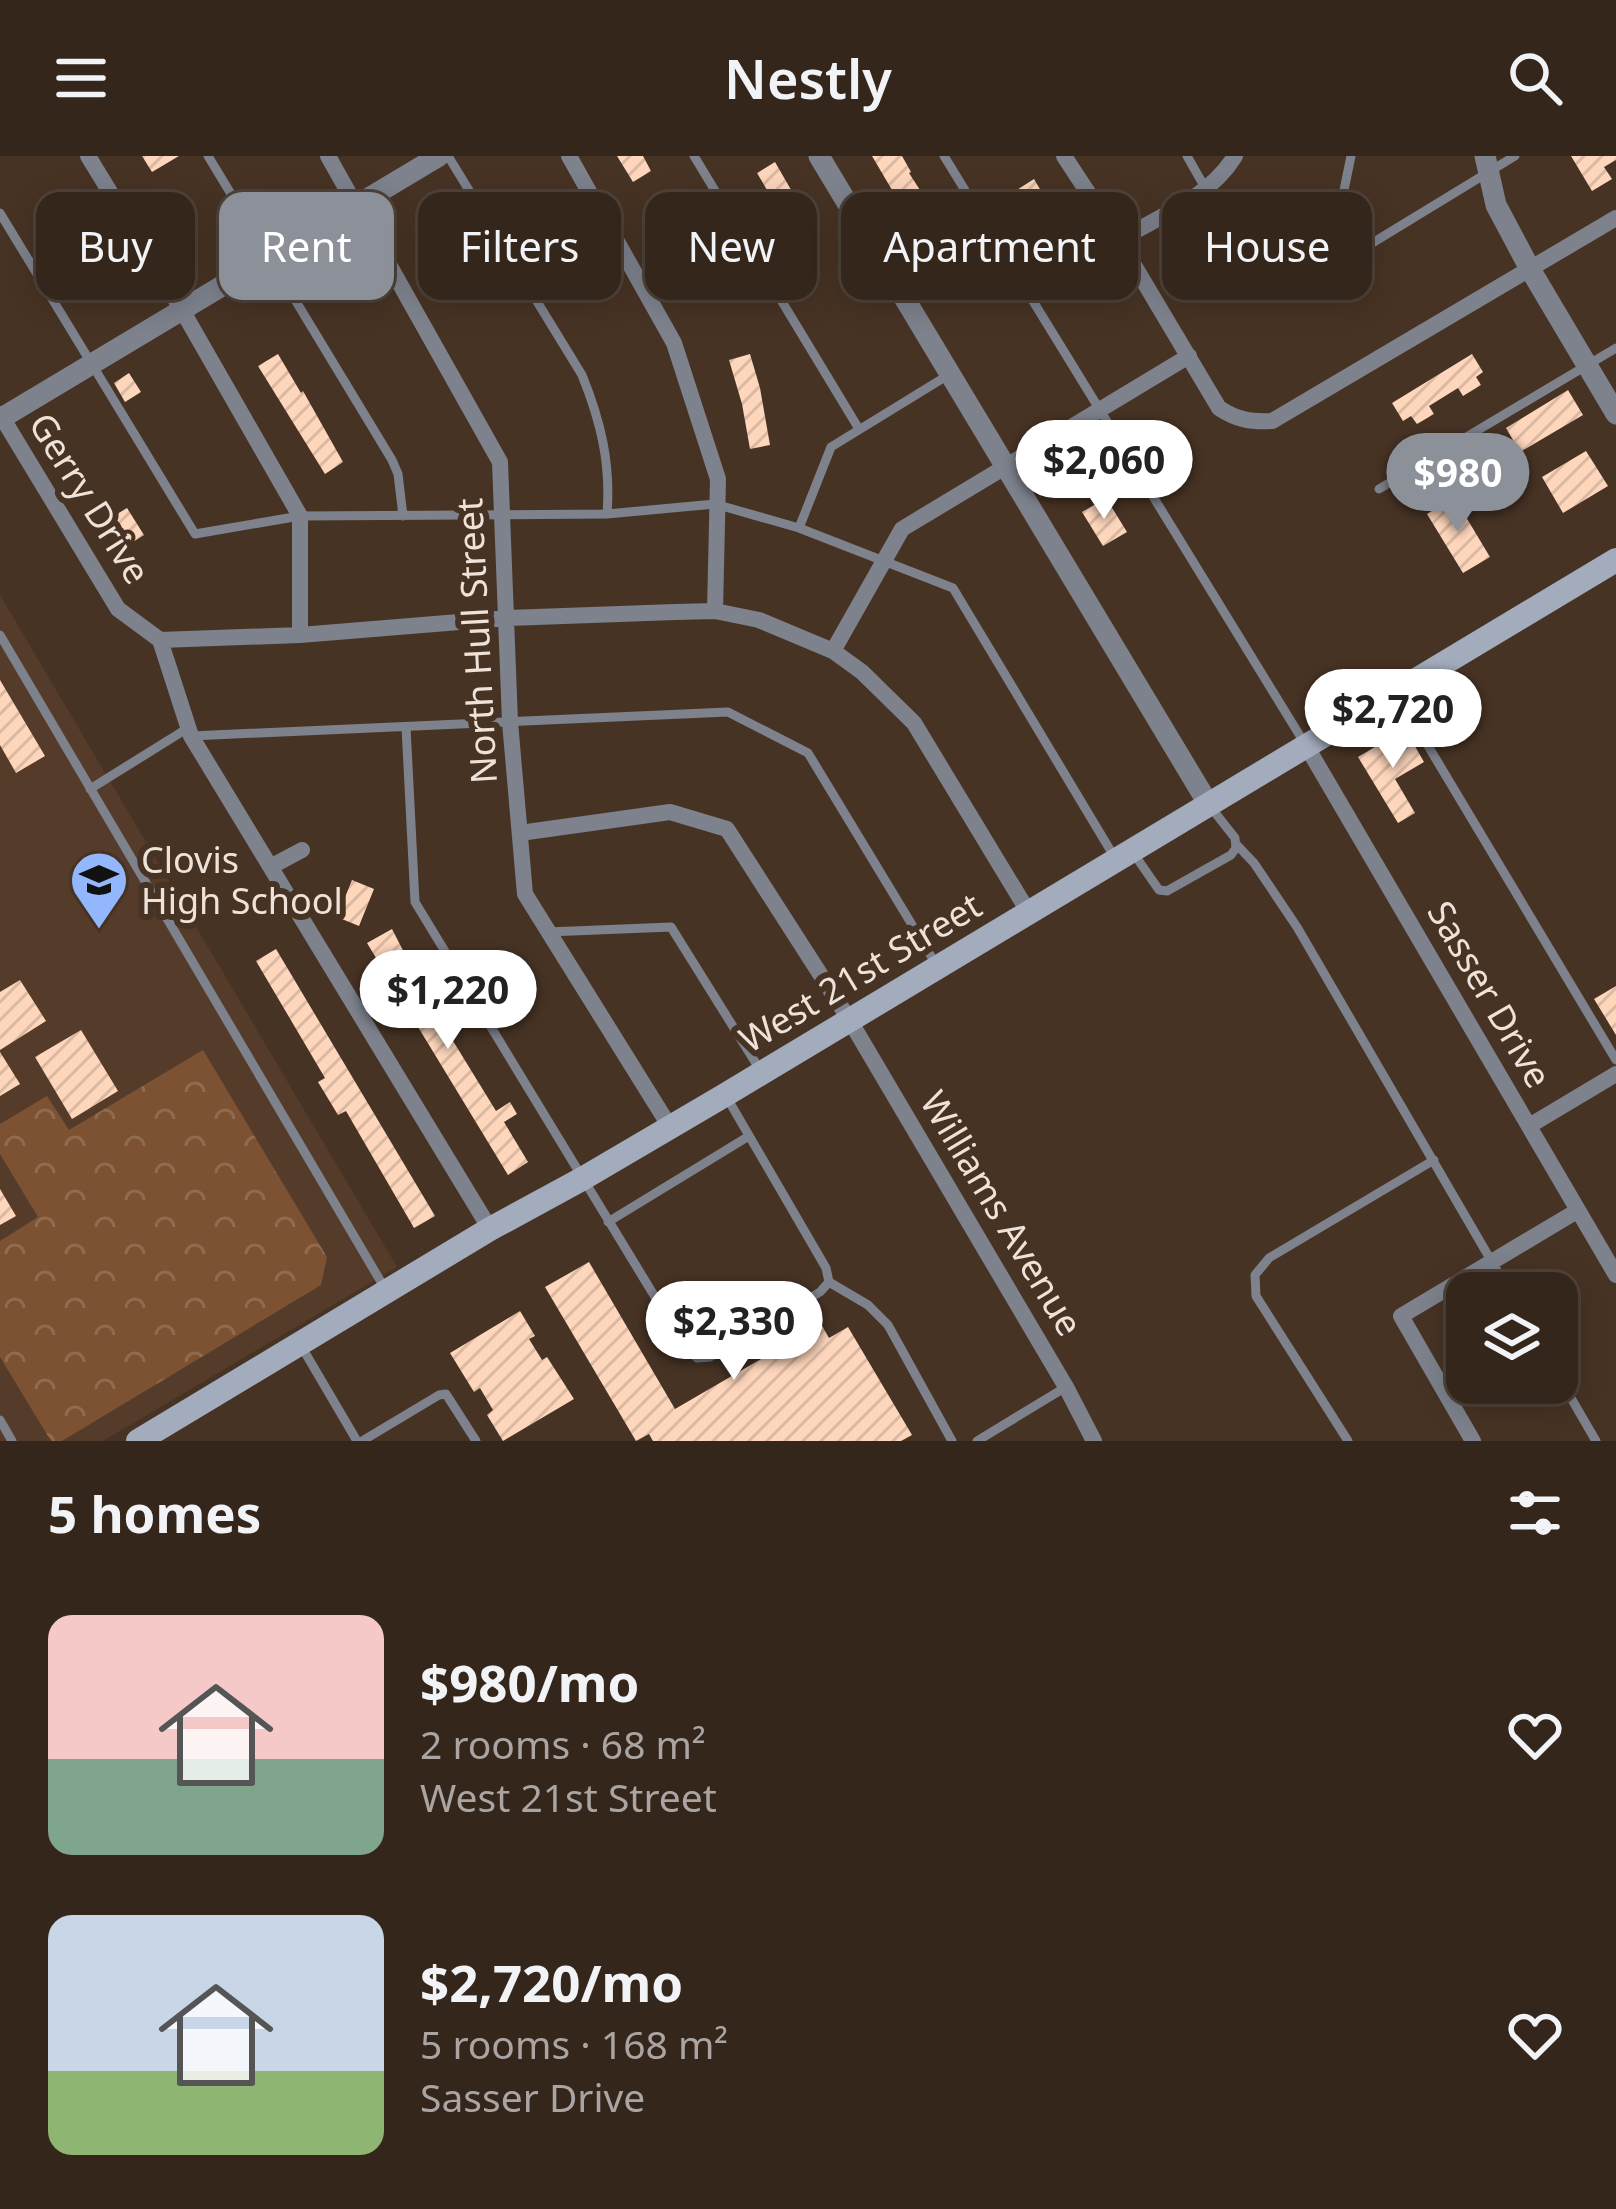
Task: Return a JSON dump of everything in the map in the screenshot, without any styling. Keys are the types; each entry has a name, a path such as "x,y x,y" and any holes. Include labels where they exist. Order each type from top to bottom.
{"main road":[{"name":"West 21st Street","path":"138,1441 1616,560"}],"street":[{"path":"88,156 300,516 300,634"},
{"name":"North Hull Street","path":"328,156 350,192"},
{"path":"379,192 444,156"},
{"path":"568,156 674,343 718,479 715,611"},
{"path":"819,156 1209,805"},
{"path":"1064,156 1088,192"},
{"path":"1138,229 1206,188 1235,156"},
{"path":"1486,164 1496,205 1616,414"},
{"path":"1138,271 1220,408 1249,422 1272,421 1616,218"},
{"name":"North Hull Street","path":"394,271 500,462 510,722 525,894 670,1127"},
{"path":"1,417 219,287"},
{"path":"833,650 902,529 1189,356"},
{"name":"Gerry Drive","path":"1,417 118,609 160,640"},
{"path":"490,1229 190,732 160,640 508,618 715,611 759,620 833,650 914,723 1029,913"},
{"name":"Sasser Drive","path":"1306,746 1616,1275"},
{"name":"Williams Avenue","path":"520,833 670,812 727,830 849,1019 1094,1441"},
{"path":"272,866 302,850"},
{"path":"1529,1126 1616,1074"},
{"path":"1474,1441 1401,1316 1577,1211"}],"lane":[{"path":"208,156 230,192"},
{"path":"444,156 582,375 598,414 605,451 607,514"},
{"path":"694,156 860,429"},
{"path":"944,156 1306,746"},
{"path":"1187,156 1208,192"},
{"path":"1344,192 1352,156"},
{"path":"1372,240 1486,164 1515,156"},
{"path":"0,214 195,534 300,516 607,514 715,504 799,528 953,588 1125,855 1159,890 1167,891 1236,848 1235,838 1209,805"},
{"path":"295,300 392,460 403,516"},
{"path":"1379,489 1616,348"},
{"path":"799,528 831,447 950,374"},
{"path":"0,635 387,1292"},
{"path":"1395,692 1616,1060"},
{"path":"90,789 190,732 728,712 808,753 937,966"},
{"path":"406,727 415,902 686,1348 697,1358 710,1357 820,1292 829,1282"},
{"path":"1236,844 1254,862 1297,927 1498,1272"},
{"path":"548,932 671,927 762,1073"},
{"path":"725,1095 826,1268 829,1282 868,1305 888,1325 952,1441"},
{"path":"608,1222 749,1136"},
{"path":"1348,1441 1256,1296 1255,1275 1269,1258 1434,1160"},
{"path":"300,1344 360,1441 446,1394 476,1441"},
{"path":"976,1441 1066,1387"},
{"path":"1574,1404 1596,1441"},
{"path":"0,1420 12,1441"}],"shaded area":[{"name":"Clovis High School","path":"0,595 397,1267 103,1441 0,1441"}],"green space":[{"path":"203,1050 327,1257 321,1285 62,1441 51,1441 0,1357 0,1241 38,1217 0,1154 0,1124 47,1096 69,1130"}],"building":[{"path":"142,156 179,156 152,172"},
{"path":"617,156 643,156 651,171 633,182"},
{"path":"872,156 902,156 921,192 893,192"},
{"path":"1571,156 1616,156 1604,167 1612,179 1592,191"},
{"path":"775,162 792,192 768,192 757,173"},
{"path":"1034,179 1042,192 1014,192"},
{"path":"278,354 343,462 325,474 258,366"},
{"path":"750,354 770,445 750,449 729,360"},
{"path":"1472,354 1483,372 1476,377 1481,385 1463,396 1458,388 1429,406 1434,414 1417,424 1411,416 1403,421 1392,403"},
{"path":"129,373 141,392 125,402 114,383"},
{"path":"1568,390 1583,415 1520,452 1506,428"},
{"path":"1586,451 1608,486 1563,513 1542,477"},
{"path":"1454,497 1490,557 1463,573 1427,514"},
{"path":"1106,498 1127,532 1103,546 1082,512"},
{"path":"127,508 144,535 125,547 109,519"},
{"path":"0,680 45,756 16,773 0,745"},
{"path":"1405,729 1424,762 1395,779 1415,813 1398,823 1358,757"},
{"path":"352,880 374,889 359,926 337,917"},
{"path":"392,929 431,1005 496,1111 510,1102 517,1114 504,1122 528,1162 508,1175 367,943"},
{"path":"276,949 435,1216 414,1228 346,1111 338,1115 318,1082 325,1078 256,961"},
{"path":"20,980 46,1021 0,1050 0,992"},
{"path":"1616,986 1616,1035 1594,999"},
{"path":"81,1030 118,1091 72,1119 35,1057"},
{"path":"0,1052 20,1084 0,1096"},
{"path":"0,1189 16,1216 0,1225"},
{"path":"589,1262 675,1409 821,1324 829,1338 848,1327 912,1435 901,1441 653,1441 649,1434 636,1441 545,1287"},
{"path":"520,1311 535,1336 529,1339 542,1360 547,1357 574,1399 503,1441 487,1415 493,1410 480,1388 474,1392 450,1353"}],"place":[{"name":"Clovis High School","path":"99,931"}]}
